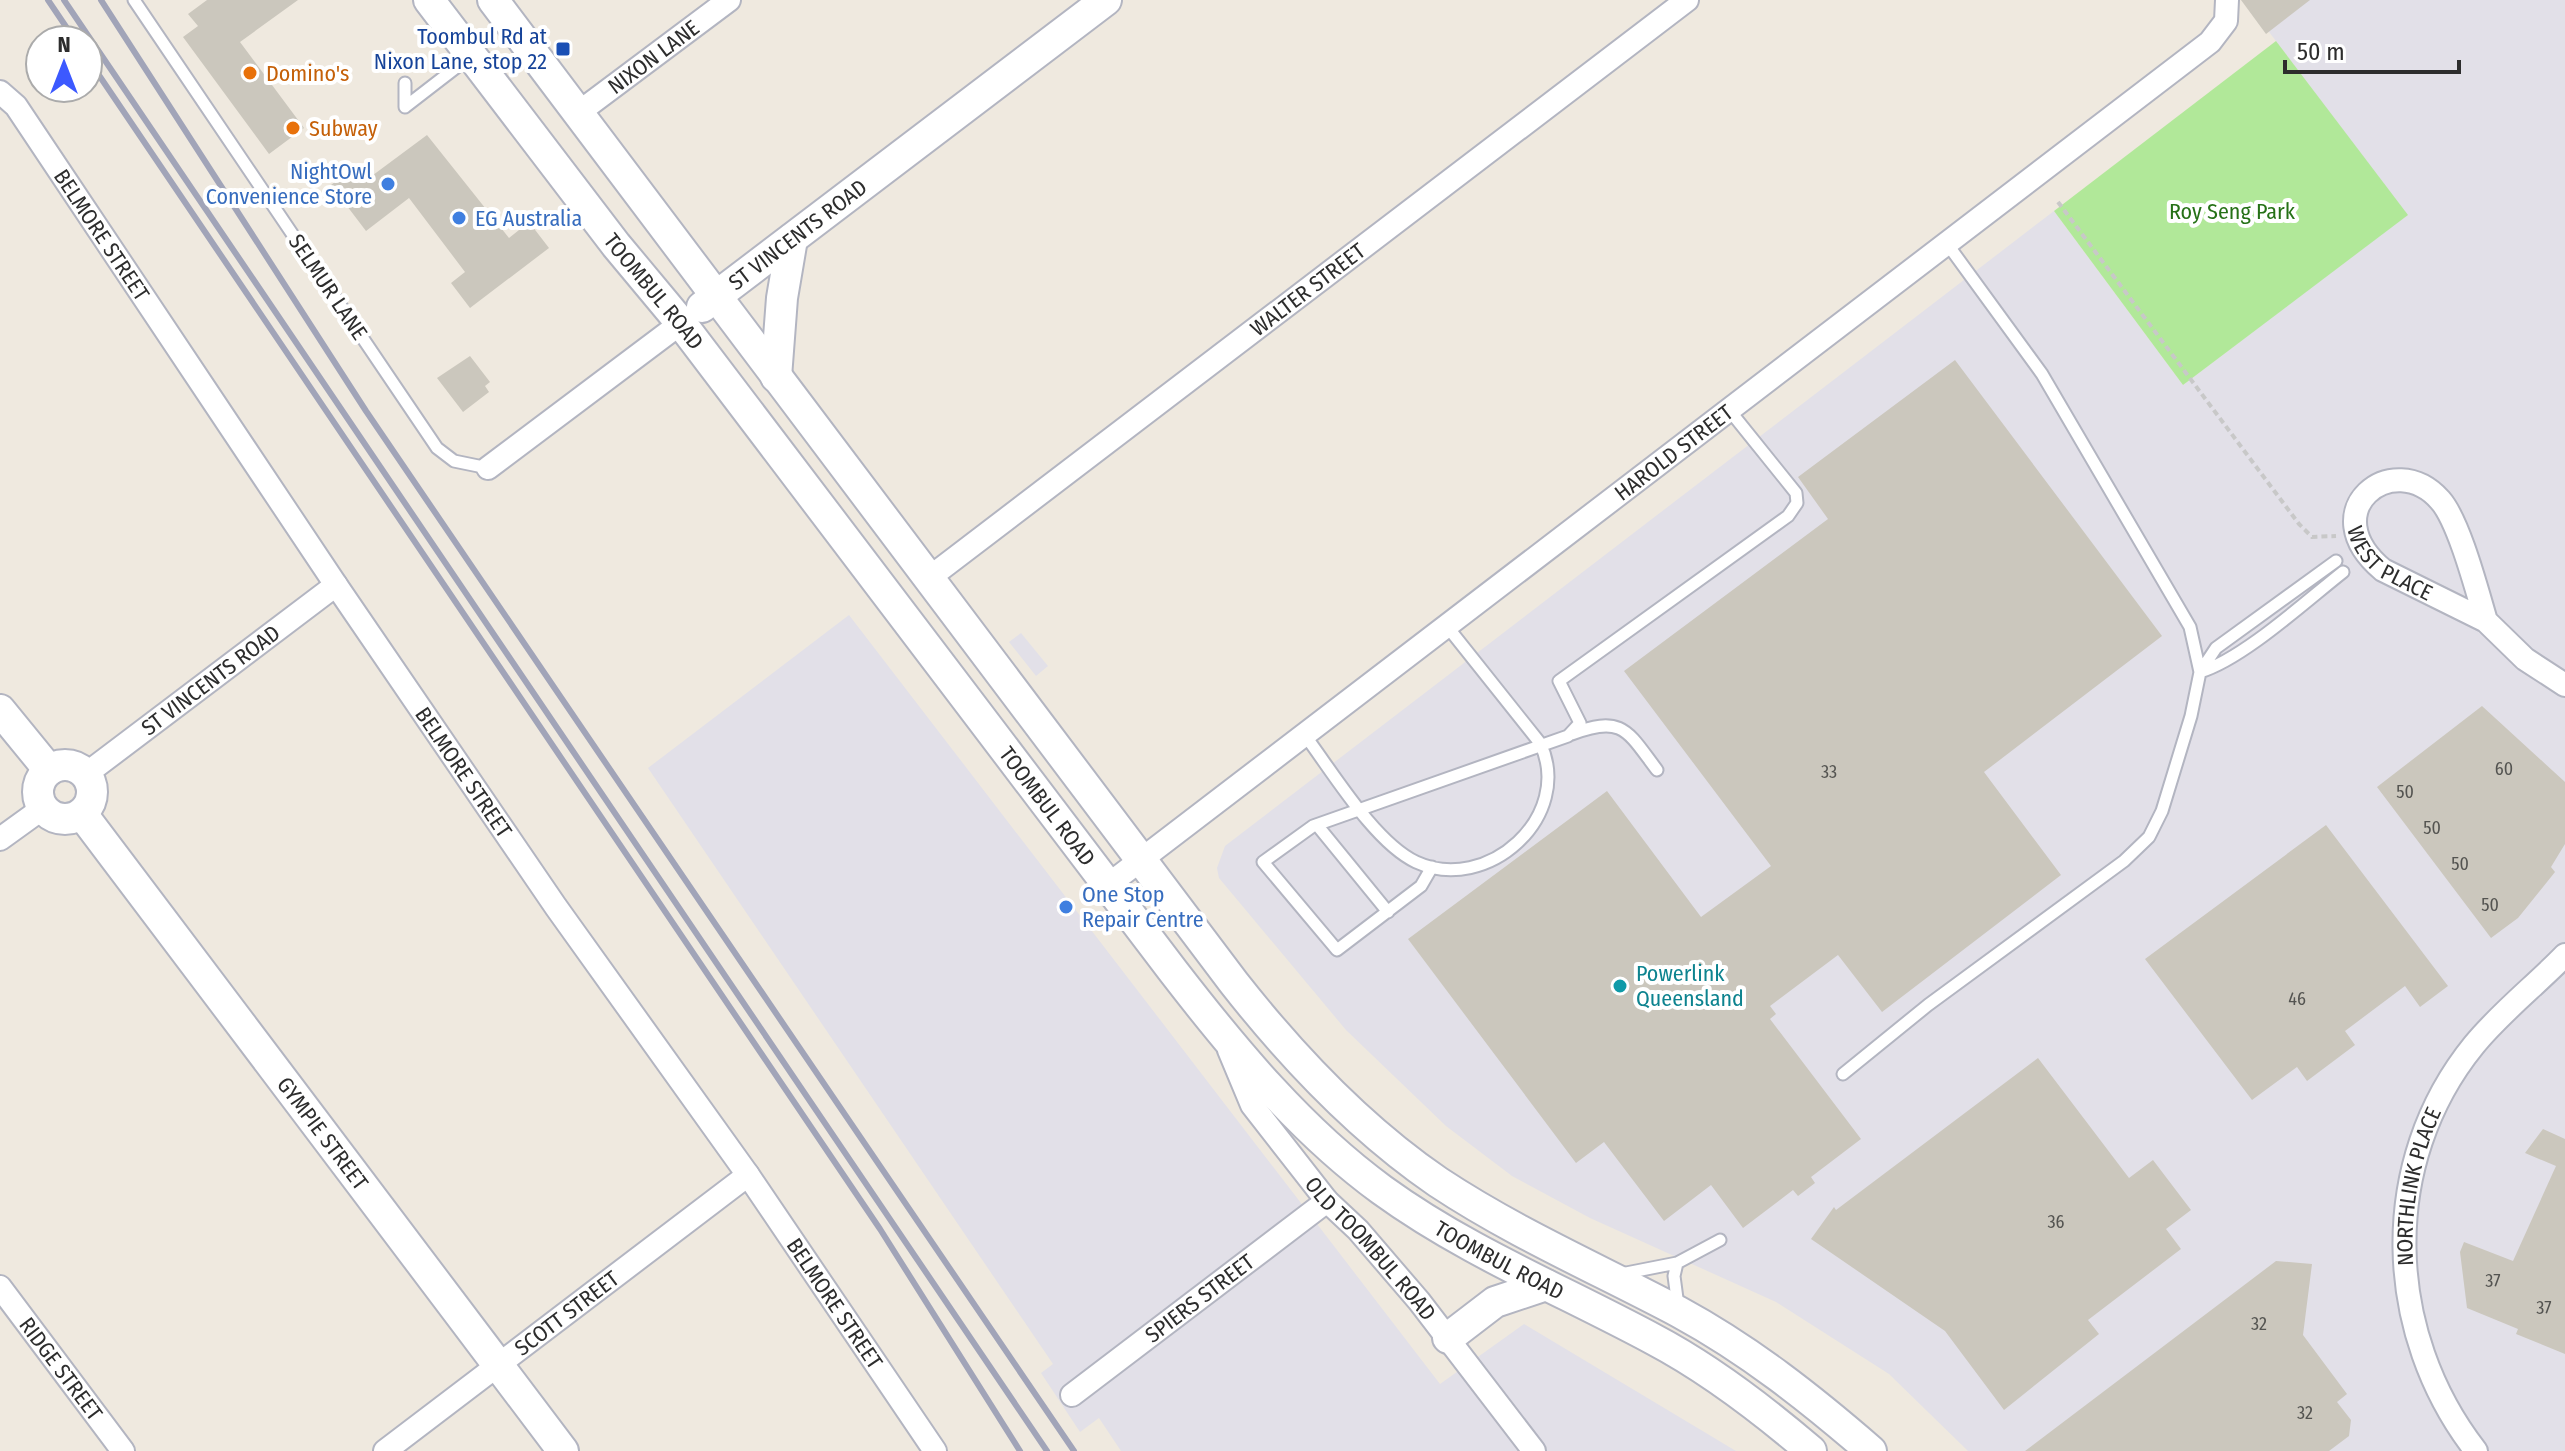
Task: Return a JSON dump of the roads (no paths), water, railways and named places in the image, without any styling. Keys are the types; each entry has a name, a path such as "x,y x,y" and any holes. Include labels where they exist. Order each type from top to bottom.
{"main road":[{"name":"TOOMBUL ROAD","path":"429,0 616,245 681,323 1223,1036 1344,1159 1381,1190 1465,1243 1696,1365 1811,1451"},
{"name":"TOOMBUL ROAD","path":"493,0 1262,1019 1359,1119 1472,1204 1679,1312 1757,1359 1871,1451"},
{"name":"ST VINCENTS ROAD","path":"681,323 1099,2"},
{"path":"776,377 782,298 792,239"},
{"path":"0,710 49,770"},
{"path":"72,766 86,774 93,790 92,799 82,814 66,820 43,808 38,792 43,776 49,770 72,766"},
{"name":"GYMPIE STREET","path":"82,814 563,1451"},
{"path":"1448,1338 1495,1302 1546,1285"}],"street":[{"name":"NIXON LANE","path":"578,113 729,0"},
{"name":"WALTER STREET","path":"929,578 1687,0"},
{"name":"HAROLD STREET","path":"1108,885 2210,42 2223,29 2228,7"},
{"name":"BELMORE STREET","path":"0,92 16,106 336,585 556,907 748,1175 935,1451"},
{"name":"ST VINCENTS ROAD","path":"488,468 681,323"},
{"name":"WEST PLACE","path":"2486,621 2448,511 2427,489 2397,480 2373,488 2362,497 2356,511 2354,533 2361,549 2383,570 2486,621 2525,659 2565,685"},
{"name":"ST VINCENTS ROAD","path":"86,774 336,585"},
{"path":"0,839 43,808"},
{"name":"NORTHLINK PLACE","path":"2476,1451 2443,1402 2416,1336 2403,1252 2410,1178 2425,1132 2453,1075 2475,1044 2565,955"},
{"name":"OLD TOOMBUL ROAD","path":"1223,1036 1252,1105 1327,1201 1358,1230 1448,1338 1534,1451"},
{"name":"SCOTT STREET","path":"385,1451 748,1175"},
{"name":"SPIERS STREET","path":"1072,1395 1327,1201"},
{"name":"RIDGE STREET","path":"0,1287 123,1451"}],"lane":[{"name":"SELMUR LANE","path":"134,0 437,448 454,461 488,468"},
{"path":"405,83 405,107 472,55"},
{"path":"1948,245 2042,374 2190,627 2200,672"},
{"path":"1568,736 1580,723 1559,681 1788,516 1797,503 1796,493 1730,411"},
{"path":"1843,1074 1928,1005 2124,861 2149,837 2162,811 2191,716 2200,672 2216,648 2336,561"},
{"path":"2200,672 2213,668 2262,634 2343,572"},
{"path":"1303,733 1396,849 1432,867 1451,870 1486,864 1527,833 1543,810 1548,792 1546,758 1540,743 1446,625"},
{"path":"1432,867 1421,886 1337,950 1263,862 1317,825 1590,727 1617,725 1627,731 1657,770"},
{"path":"1317,825 1388,912"},
{"path":"1609,1277 1635,1269 1677,1263 1720,1240"},
{"path":"1677,1263 1674,1276 1679,1312"}],"railway":[{"path":"48,0 64,24"},
{"path":"64,0 1047,1451"},
{"path":"101,0 366,411 1074,1451"},
{"path":"104,83 880,1229 1020,1451"}],"place":[{"name":"Toombul Rd at Nixon Lane, stop 22","path":"563,49"},
{"name":"Domino's","path":"250,73"},
{"name":"Subway","path":"293,128"},
{"name":"NightOwl Convenience Store","path":"388,184"},
{"name":"EG Australia","path":"459,218"},
{"name":"One Stop Repair Centre","path":"1066,907"},
{"name":"Powerlink Queensland","path":"1620,986"}],"park label":[{"name":"Roy Seng Park","path":"2232,211"}]}
